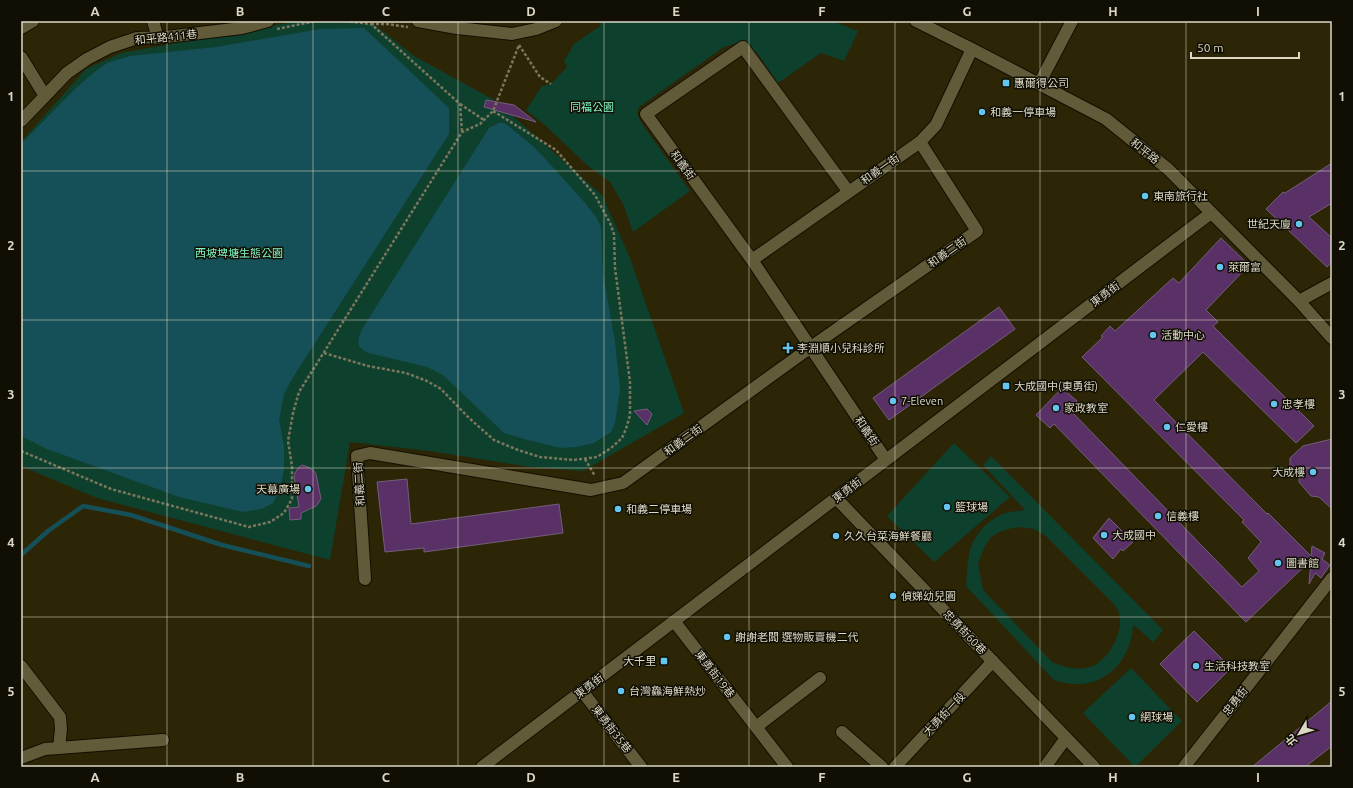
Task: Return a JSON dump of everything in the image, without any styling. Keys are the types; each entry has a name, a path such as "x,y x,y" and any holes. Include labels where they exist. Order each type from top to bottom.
{"street":[{"path":"21,28 33,21"},
{"path":"153,21 158,38"},
{"path":"418,21 457,28 512,34 536,29 556,21"},
{"name":"和平路","path":"916,21 972,48 1106,119 1168,169 1299,301 1332,338"},
{"path":"1039,84 1072,21"},
{"name":"和平路411巷","path":"21,121 68,73 87,59 110,47 137,38 158,38 271,25"},
{"name":"和義街","path":"848,191 743,47 646,114 752,260 886,460"},
{"name":"和義一街","path":"752,260 848,191 920,142 936,125 972,48"},
{"path":"21,57 45,96"},
{"name":"和義二街","path":"364,579 357,456 370,454 591,490 623,483 811,347 978,231 920,142"},
{"name":"東勇街","path":"482,767 1211,213"},
{"path":"1299,301 1332,283"},
{"name":"忠勇街60巷","path":"836,498 1094,767"},
{"name":"忠勇街","path":"1184,767 1332,578"},
{"name":"東勇街19巷","path":"674,621 787,767"},
{"name":"大勇街一段","path":"895,767 993,661"},
{"path":"21,666 60,717 61,729 59,748"},
{"path":"756,727 820,678"},
{"name":"東勇街35巷","path":"582,691 641,767"},
{"path":"842,732 882,767"},
{"path":"1045,767 1066,738"},
{"path":"21,758 45,749 163,740"}],"path":[{"path":"271,25 316,21"},
{"path":"345,21 371,24 460,104 484,120"},
{"path":"21,451 112,489 249,527 270,522 284,513 292,499 292,466 288,441 293,413 299,392 462,132 480,124 493,110 519,45 536,29"},
{"path":"519,45 540,77 551,84"},
{"path":"460,104 462,132"},
{"path":"324,353 368,366 406,373 427,381 441,389 469,418 494,440 540,457 574,460 597,457 622,438 630,415 630,382 615,268 614,234 610,223 595,195 556,150 493,110"},
{"path":"585,458 603,488"}],"green space":[{"name":"西坡埤塘生態公園","path":"299,21 337,21 375,25 414,56 496,101 602,195 630,258 684,413 583,471 531,467 429,451 350,442 330,560 97,498 21,466 21,142 86,69 121,53"},
{"name":"同福公園","path":"602,21 832,21 858,31 844,61 821,53 778,83 757,53 743,41 724,47 639,107 637,114 642,124 690,191 633,232 623,204 610,182 587,165 547,127 526,110 542,86 551,84 567,67 564,61 574,44 600,26"},
{"name":"籃球場","path":"954,443 1010,497 934,562 887,516"},
{"path":"991,456 1163,630 1153,642 1134,625 1131,641 1121,661 1101,679 1082,684 1072,684 1054,680 966,586 969,555 978,534 995,518 1002,514 1025,510 983,465","holes":["1019,527 1034,529 1046,536 1113,603 1118,610 1120,618 1118,635 1114,644 1104,658 1097,664 1080,669 1071,668 1052,662 983,590 978,564 983,550 990,538 997,533 1008,529"]},
{"name":"網球場","path":"1131,668 1182,721 1135,767 1083,713"}],"water":[{"path":"364,28 449,108 449,134 292,379 284,394 279,420 284,446 284,469 280,489 273,503 261,509 243,512 179,497 47,449 21,436 21,144 75,89 107,63 130,56 216,47 320,29"},
{"path":"499,123 504,123 510,127 534,147 586,204 596,217 601,227 603,274 615,342 620,389 615,423 611,432 594,443 577,447 561,448 504,433 443,375 427,367 369,353 364,351 358,343 362,329 489,128"}],"building":[{"path":"486,100 514,105 536,122 484,107"},
{"path":"1332,163 1332,203 1309,217 1332,238 1332,262 1327,267 1266,209 1283,192 1285,193"},
{"path":"1221,238 1249,265 1206,310 1218,322 1213,326 1314,426 1296,443 1203,352 1154,400 1267,514 1268,513 1311,556 1312,546 1325,553 1322,559 1330,565 1321,578 1315,573 1309,584 1311,560 1246,622 1054,424 1050,428 1036,415 1062,388 1077,401 1069,409 1242,587 1259,571 1248,558 1261,542 1242,522 1244,520 1082,357 1103,337 1101,336 1110,326 1115,331 1173,278 1179,283"},
{"path":"999,307 1015,329 889,420 873,398"},
{"path":"647,409 652,414 647,425 634,411"},
{"name":"大成樓","path":"1332,439 1332,509 1319,497 1311,496 1299,482 1299,477 1290,467 1290,458 1303,446"},
{"name":"天幕廣場","path":"302,465 308,467 316,474 321,499 316,506 301,513 301,519 290,520 289,508 299,507 294,475 298,468"},
{"path":"407,479 411,524 559,504 563,533 424,552 424,548 385,552 377,482"},
{"path":"1109,518 1133,542 1123,551 1121,549 1113,559 1093,538"},
{"name":"生活科技教室","path":"1194,631 1231,668 1197,702 1160,664"},
{"path":"1332,701 1332,746 1305,767 1252,767"}],"waterway":[{"path":"21,555 48,531 83,506 131,515 222,545 309,566"}],"place":[{"name":"惠爾得公司","path":"1006,83"},
{"name":"和義一停車場","path":"982,112"},
{"name":"東南旅行社","path":"1145,196"},
{"name":"世紀天廈","path":"1299,224"},
{"name":"萊爾富","path":"1220,267"},
{"name":"活動中心","path":"1153,335"},
{"name":"李淵順小兒科診所","path":"788,348"},
{"name":"大成國中(東勇街)","path":"1006,386"},
{"name":"7-Eleven","path":"893,401"},
{"name":"忠孝樓","path":"1274,404"},
{"name":"家政教室","path":"1056,408"},
{"name":"仁愛樓","path":"1167,427"},
{"name":"大成樓","path":"1313,472"},
{"name":"天幕廣場","path":"308,489"},
{"name":"籃球場","path":"947,507"},
{"name":"和義二停車場","path":"618,509"},
{"name":"信義樓","path":"1158,516"},
{"name":"大成國中","path":"1104,535"},
{"name":"久久台菜海鮮餐廳","path":"836,536"},
{"name":"圖書館","path":"1278,563"},
{"name":"偵娣幼兒園","path":"893,596"},
{"name":"謝謝老闆 選物販賣機二代","path":"727,637"},
{"name":"大千里","path":"664,661"},
{"name":"生活科技教室","path":"1196,666"},
{"name":"台灣鱻海鮮熱炒","path":"621,691"},
{"name":"網球場","path":"1132,717"}]}
